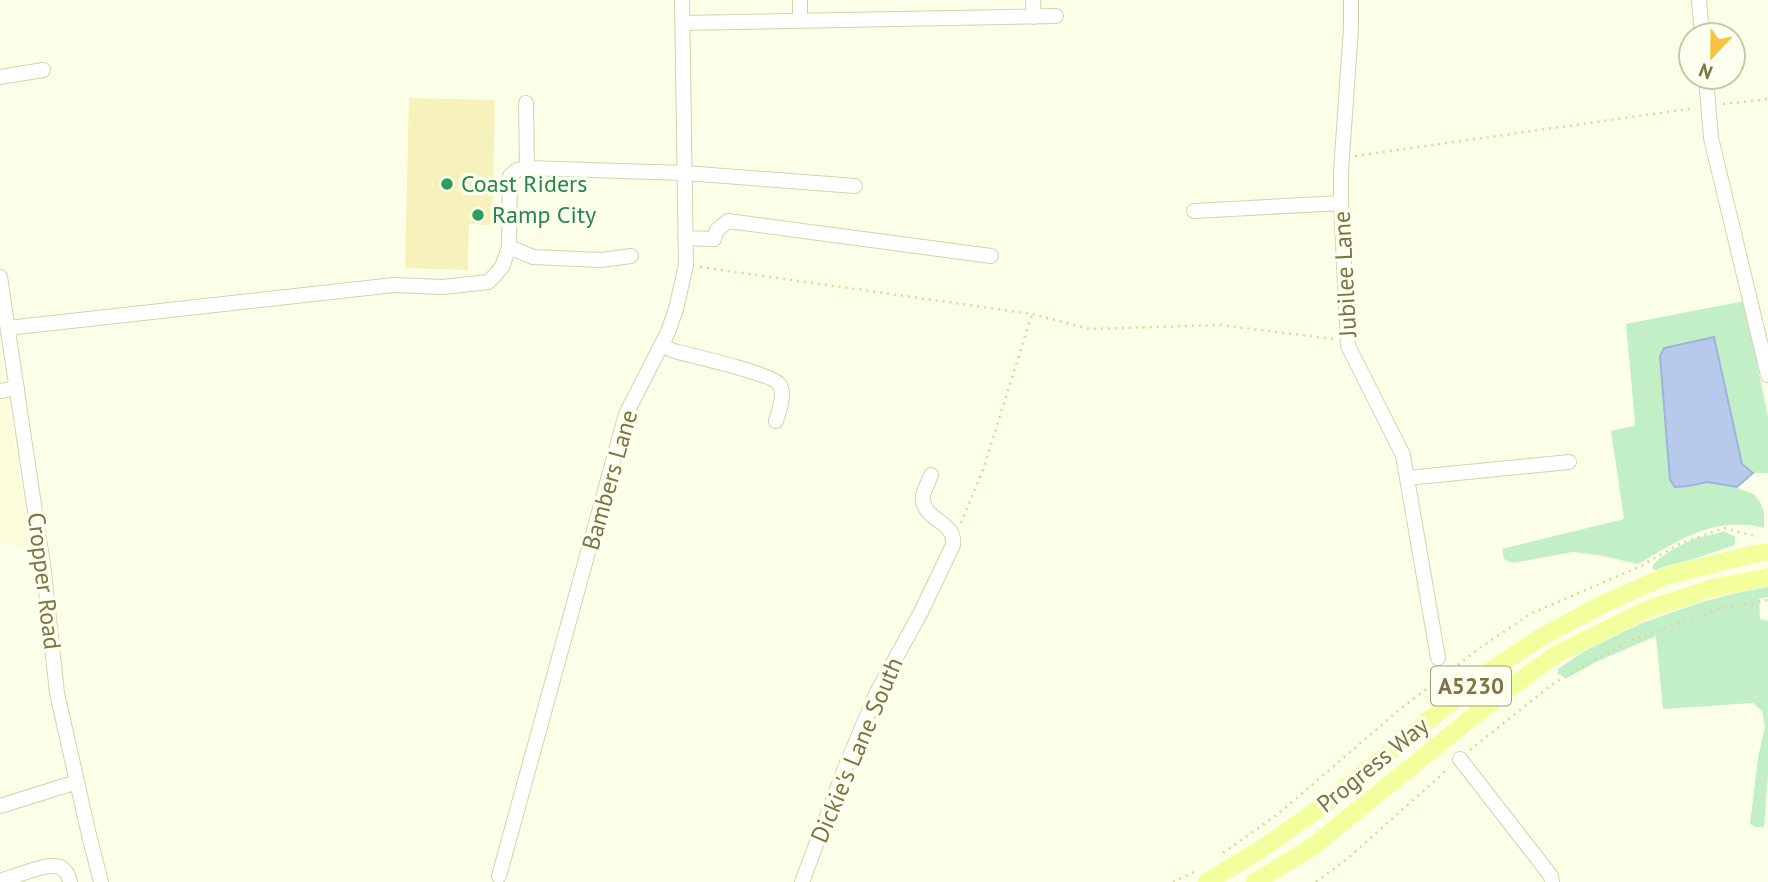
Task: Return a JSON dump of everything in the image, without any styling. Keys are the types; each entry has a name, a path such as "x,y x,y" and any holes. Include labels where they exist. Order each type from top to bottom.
{"main road":[{"name":"Progress Way","path":"1208,882 1263,848 1328,802 1484,675 1538,639 1601,605 1666,576 1768,552"},
{"name":"Progress Way","path":"1255,882 1312,847 1501,694 1557,654 1646,610 1712,588 1768,577"}],"street":[{"name":"Bambers Lane","path":"499,876 626,414 677,309 686,265 682,0"},
{"path":"800,0 800,21"},
{"path":"1034,0 1034,17"},
{"name":"Jubilee Lane","path":"1351,0 1341,203 1348,346 1403,455 1438,658"},
{"path":"1699,0 1701,21"},
{"path":"682,23 1056,16"},
{"path":"0,77 43,70"},
{"path":"1707,91 1711,138 1768,375"},
{"path":"526,103 527,168"},
{"path":"8,328 394,285 443,287 488,282 502,267 509,247 510,176 517,170 527,168 685,173 855,186"},
{"path":"1194,211 1341,203"},
{"path":"685,238 714,239 717,230 728,221 991,256"},
{"path":"509,247 533,257 601,260 631,256"},
{"name":"Cropper Road","path":"0,277 44,572 58,693 101,882"},
{"path":"661,345 777,381 782,396 776,421"},
{"path":"0,391 17,388"},
{"path":"1407,478 1569,462"},
{"path":"931,475 923,503 933,517 952,532 953,545"},
{"name":"Dickie's Lane South","path":"802,882 877,692 921,612 953,545"},
{"path":"1460,759 1551,876 1552,882"},
{"path":"0,806 77,782"},
{"path":"0,881 56,866 64,869 70,882"}],"path":[{"path":"1342,158 1768,99"},
{"path":"686,265 1032,314 1090,329 1220,325 1348,341"},
{"path":"953,545 983,470 1032,314"},
{"path":"1316,882 1347,859 1460,759 1554,682 1631,640 1722,608 1768,600"}],"shaded area":[{"path":"1744,301 1768,416 1768,473 1753,473 1742,464 1714,338 1666,422 1670,480 1688,486 1707,482 1724,483 1753,494 1764,512 1764,528 1746,525 1713,527 1683,539 1638,564 1573,552 1513,563 1504,559 1502,549 1624,519 1611,431 1634,426 1635,422 1626,324"},
{"path":"0,356 31,548 0,543"},
{"path":"1724,531 1735,537 1735,545 1657,571 1652,568 1659,559 1679,547 1697,538"},
{"path":"1768,586 1768,597 1759,599 1760,619 1768,621 1768,775 1764,827 1755,827 1750,824 1765,726 1762,711 1753,703 1663,709 1656,636 1567,678 1558,674 1558,669 1586,650 1642,623 1702,602"}],"water":[{"path":"1714,337 1742,464 1753,473 1737,487 1707,482 1675,487 1670,480 1660,356 1664,348"}],"building":[{"path":"409,98 495,100 492,225 469,224 468,270 405,268"}],"place":[{"name":"Coast Riders","path":"447,184"},
{"name":"Ramp City","path":"478,215"}]}
